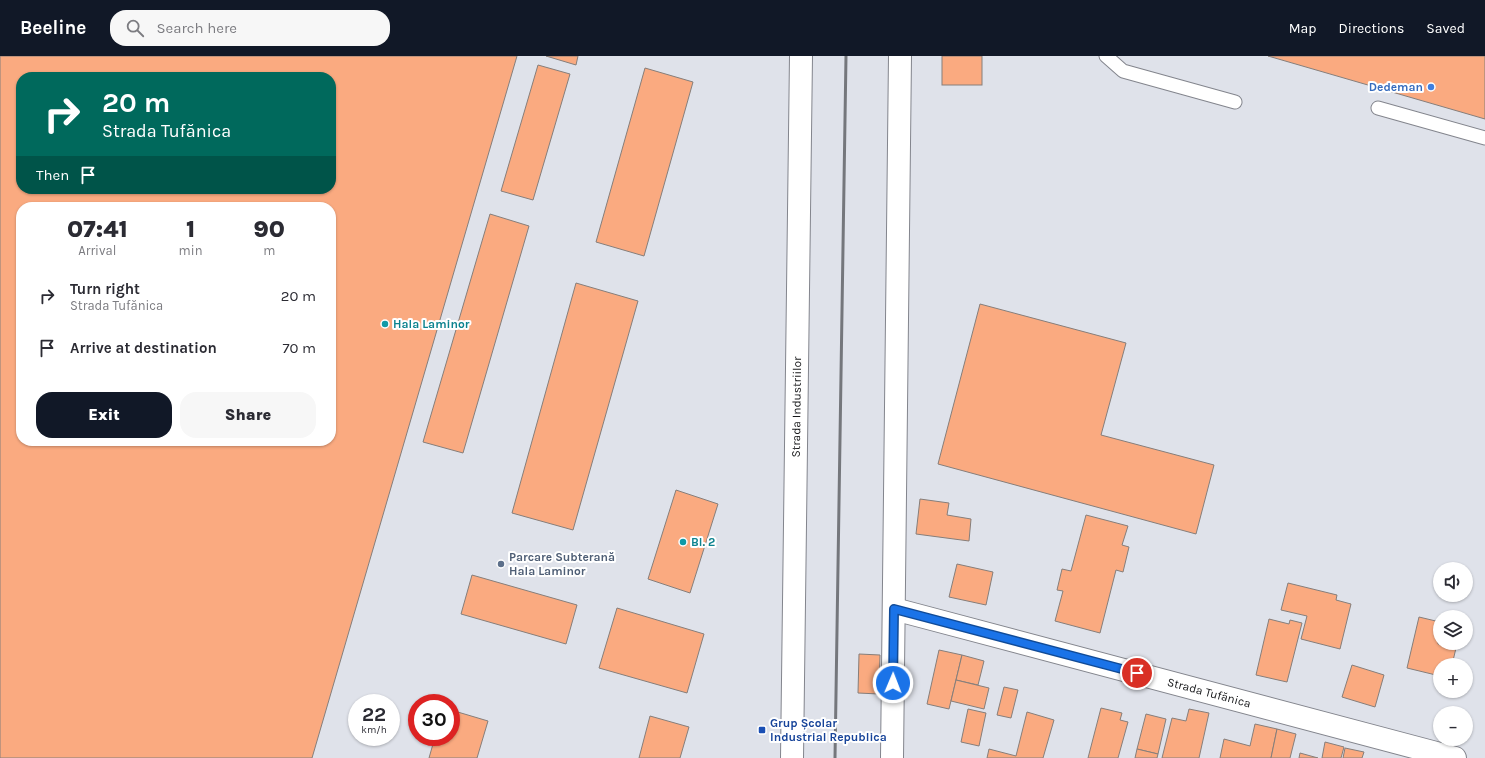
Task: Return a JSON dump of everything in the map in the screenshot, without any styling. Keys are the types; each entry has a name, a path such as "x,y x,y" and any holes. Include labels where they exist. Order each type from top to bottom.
{"street":[{"name":"Strada Industriilor","path":"792,758 801,56"},
{"path":"892,758 900,56"},
{"name":"Strada Tufănica","path":"894,609 1455,758"}],"lane":[{"path":"1106,56 1123,71 1235,102"},
{"path":"1378,108 1485,138"}],"building":[{"name":"Hala Laminor","path":"0,56 517,56 312,758 0,758"},
{"path":"546,56 578,56 576,65"},
{"path":"942,56 982,56 982,85 942,85"},
{"name":"Dedeman","path":"1268,56 1485,56 1485,119"},
{"path":"538,65 570,74 533,200 501,191"},
{"path":"645,68 693,82 644,256 596,242"},
{"path":"490,214 529,226 463,453 423,442"},
{"path":"576,283 638,301 573,530 512,513"},
{"path":"980,304 1126,343 1101,435 1214,465 1196,534 938,464"},
{"name":"Bl. 2","path":"676,490 718,504 690,593 648,579"},
{"path":"920,499 949,503 947,515 971,519 969,541 916,534"},
{"path":"1086,515 1128,526 1122,545 1129,547 1123,572 1116,570 1100,633 1055,621 1063,591 1057,590 1062,569 1071,571"},
{"path":"957,564 993,572 986,605 949,597"},
{"path":"472,575 577,605 566,644 461,614"},
{"path":"1288,583 1337,595 1336,600 1351,604 1340,649 1301,639 1307,616 1281,610"},
{"path":"617,608 704,634 687,693 599,668"},
{"path":"1419,617 1433,620 1433,650 1456,650 1454,658 1433,658 1433,674 1407,668"},
{"path":"1269,619 1289,624 1290,620 1302,623 1287,682 1256,675"},
{"path":"939,650 962,655 949,709 927,704"},
{"path":"859,654 880,655 879,694 858,693"},
{"path":"962,655 984,661 978,685 956,680"},
{"path":"1352,665 1384,675 1375,707 1342,697"},
{"path":"956,680 989,688 984,709 951,701"},
{"path":"1004,687 1018,690 1011,718 997,715"},
{"path":"1101,708 1122,713 1120,720 1128,722 1118,758 1088,758"},
{"path":"968,709 986,713 979,746 961,742"},
{"path":"1189,709 1209,713 1199,758 1162,758 1172,718 1186,721"},
{"path":"1027,712 1054,720 1043,758 987,758 989,749 1016,756"},
{"path":"460,713 488,721 477,758 429,758 432,746 460,746"},
{"path":"1146,714 1166,719 1158,754 1137,749"},
{"path":"650,716 689,727 680,758 639,758"},
{"path":"1255,724 1277,729 1271,758 1220,758 1224,739 1250,746"},
{"path":"1277,729 1296,734 1290,758 1271,758"},
{"path":"1325,742 1344,747 1341,758 1322,758"},
{"path":"1345,748 1364,752 1362,758 1343,758"},
{"path":"1137,749 1158,754 1157,758 1135,758"},
{"path":"1300,753 1318,758 1299,758"}],"railway":[{"path":"835,758 846,56"}],"place":[{"name":"Dedeman","path":"1431,87"},
{"name":"Hala Laminor","path":"385,324"},
{"name":"Bl. 2","path":"683,542"},
{"name":"Parcare Subterană Hala Laminor","path":"501,564"},
{"name":"Grup Școlar Industrial Republica","path":"762,730"}],"route":[{"path":"893,683 894,609 1137,673"}]}
